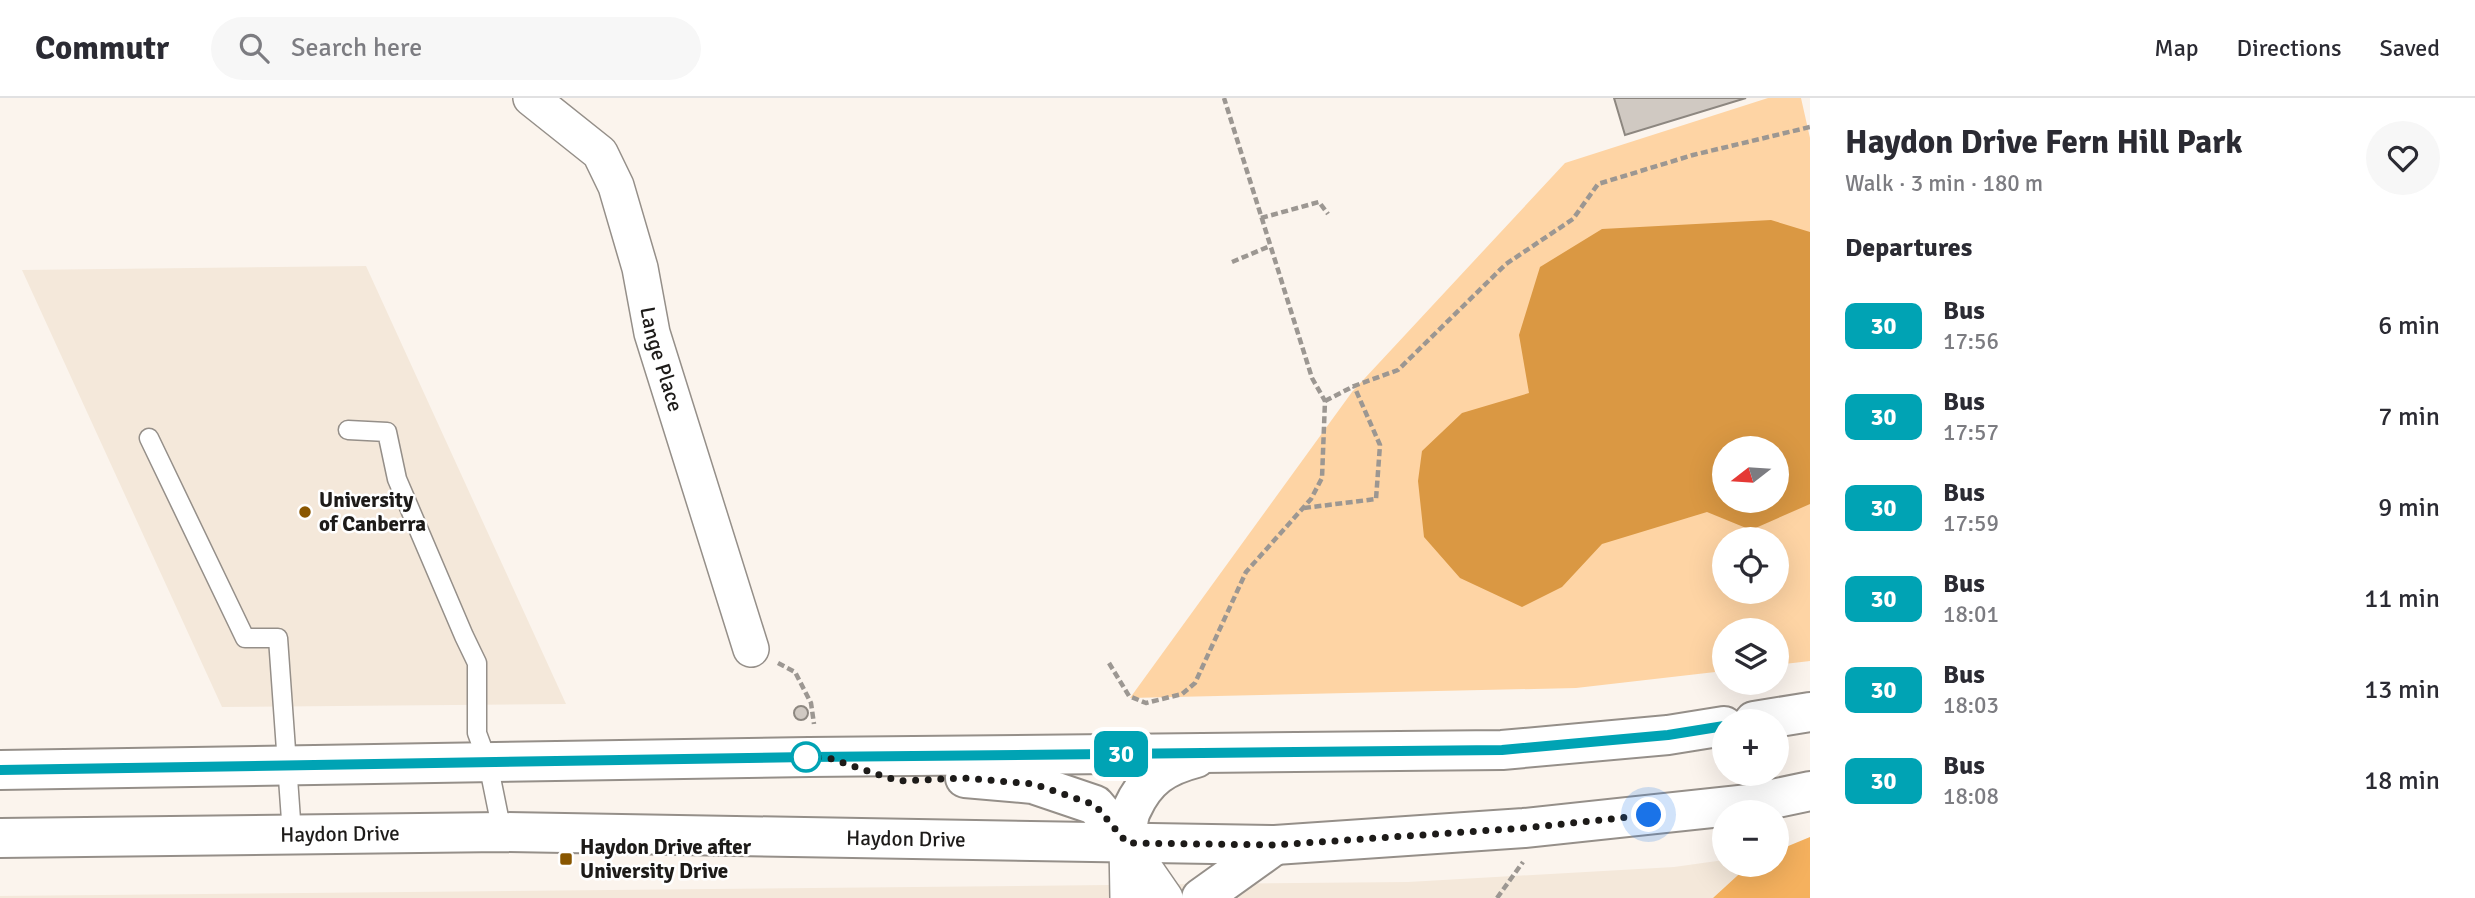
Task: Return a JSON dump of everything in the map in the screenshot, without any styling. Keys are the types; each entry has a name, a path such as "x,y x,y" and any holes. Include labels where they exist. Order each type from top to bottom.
{"main road":[{"path":"1789,715 1810,712"},
{"path":"0,770 488,762 822,745 1216,753 1502,750 1668,735 1712,728"},
{"path":"822,745 898,781 964,778 1034,784 1095,805 1127,843"},
{"path":"1127,843 1131,810 1155,775 1176,763 1216,753"},
{"name":"Haydon Drive","path":"0,838 502,832 1275,845 1524,828 1749,804 1810,791"},
{"path":"1201,898 1275,845"}],"street":[{"name":"Lange Place","path":"531,98 600,153 616,186 640,268 652,332 751,649"},
{"path":"1127,843 1128,898"},
{"path":"1127,843 1165,898"}],"lane":[{"path":"348,430 387,432 397,479 477,663 477,733 488,762 502,832"},
{"path":"149,438 245,638 278,638 292,834"}],"path":[{"path":"1109,663 1129,696 1146,703 1182,694 1195,683 1246,572 1311,499 1322,478 1325,401 1312,378 1224,98"},
{"path":"1325,401 1354,386 1398,370 1506,264 1573,219 1598,184 1693,155 1810,127"},
{"path":"1261,218 1320,202 1328,214"},
{"path":"1232,262 1270,246"},
{"path":"1303,508 1376,499 1380,445 1354,386"},
{"path":"751,649 795,672 811,703 822,745"}],"shaded area":[{"path":"1768,98 1801,98 1810,138 1810,661 1789,663 1789,618 1712,618 1712,672 1576,688 1130,698 1352,392 1565,163"},
{"path":"1771,220 1810,232 1810,504 1758,527 1744,527 1707,512 1602,544 1562,587 1522,607 1460,578 1424,537 1418,481 1422,451 1462,413 1529,393 1519,335 1540,267 1602,229"},
{"name":"University of Canberra","path":"366,266 566,704 222,707 22,270"},
{"path":"1810,837 1810,898 1713,898 1736,877 1789,877 1789,846"},
{"path":"1810,848 1810,898 0,898 1408,882 1674,867 1712,862 1712,877 1789,877 1789,858"}],"building":[{"path":"1614,98 1746,98 1625,135"},
{"path":"801,706 806,708 806,718 801,720 796,718 794,713 796,708"}],"bus line":[{"name":"30","path":"0,770 809,757 1502,750 1668,735 1712,728"}],"place":[{"name":"University of Canberra","path":"305,512"},
{"name":"Haydon Drive after University Drive","path":"566,859"}],"route":[{"path":"806,757 829,758 898,781 964,778 1034,784 1095,805 1127,843 1275,845 1524,828 1649,815"}]}
